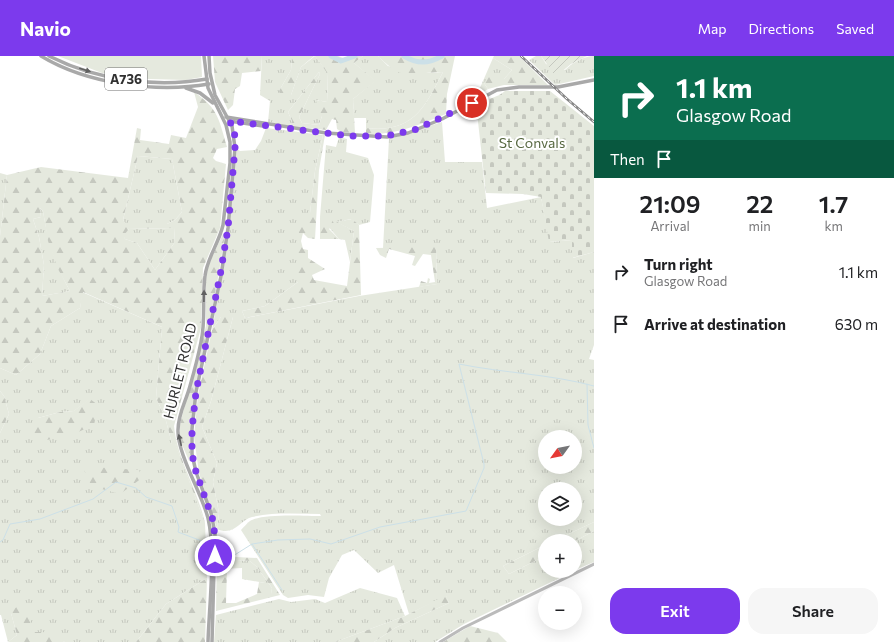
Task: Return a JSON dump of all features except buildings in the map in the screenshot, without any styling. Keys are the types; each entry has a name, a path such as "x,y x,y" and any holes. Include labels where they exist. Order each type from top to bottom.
{"main road":[{"name":"A736","path":"41,56 78,73 94,78 186,85 207,82"},
{"name":"A736","path":"49,56 80,69 102,75 126,80 181,87 200,93 215,105"},
{"name":"HURLET ROAD","path":"204,56 207,82 215,105 223,120 229,137 231,150 223,225 207,265 205,278 204,324 190,387 180,416 178,430 180,443 204,506 210,530 211,548 208,642"},
{"name":"HURLET ROAD","path":"208,56 211,81 220,106 228,119 235,136 228,228 217,298 196,392 192,429 192,454 196,472 211,513 215,533 212,642"},
{"path":"223,120 228,119 350,136 396,136 442,119 497,90 519,87 558,87 594,80"},
{"path":"207,82 211,81"},
{"name":"A736","path":"181,87 186,85"},
{"path":"440,642 463,628 594,564"}],"green space":[{"path":"58,56 201,56 202,77 186,80 149,79 102,73"},
{"path":"213,56 262,56 261,71 242,73 240,86 235,89 233,105 228,110 215,82"},
{"path":"262,56 292,56 291,70 279,91 291,95 301,67 315,56 328,73 327,102 317,100 322,116 319,125 302,123 299,117 320,74 319,72 288,112 292,121 290,126 268,122 270,101 260,95"},
{"path":"292,56 314,56 301,67 291,95 282,97 279,91 291,70"},
{"path":"315,56 338,56 346,59 352,56 363,56 354,63 376,81 353,99 355,133 342,132 337,129 336,120 332,119 326,130 290,126 292,121 288,112 319,72 320,74 299,117 302,123 319,125 322,116 319,115 316,100 327,102 328,74"},
{"path":"363,56 378,56 388,66 427,73 443,72 430,97 415,116 395,127 382,129 366,128 366,118 354,118 353,99 375,81 354,63"},
{"path":"378,56 455,56 447,94 446,114 398,131 366,134 366,128 382,129 395,127 415,116 430,97 443,72 415,74 402,73 387,65"},
{"path":"494,56 519,56 548,85 504,85 488,89 484,83 490,75 504,79 512,70 493,58"},
{"path":"536,56 541,56 546,64 565,70 578,60 594,56 594,76 555,85 529,60"},
{"path":"541,56 587,56 571,64 560,73 554,74"},
{"path":"493,58 512,70 504,79 484,83 488,89 476,97"},
{"name":"St Convals","path":"505,91 550,91 594,126 594,252 572,258 572,240 549,242 541,197 523,194 486,193 476,104"},
{"path":"194,92 209,104 220,122 227,147 217,149 213,158 216,161 226,164 220,228 203,268 201,328 174,426 179,450 198,499 205,523 175,444 172,444 165,417 156,398 162,327 83,292 80,308 51,326 40,354 16,375 0,368 0,236 7,175 41,167 128,178 137,128 141,129 140,140 169,144 171,135 186,138 198,107","holes":["138,156 172,159 182,212 175,220 167,224 126,224 123,220","40,208 43,211 48,241 58,269 70,291 42,296 44,265 39,237 33,219 41,217","174,228 175,242 155,270 137,243 125,239 124,235 129,229"]},
{"path":"442,122 445,162 482,162 487,208 541,197 550,242 572,240 573,258 594,252 594,345 589,359 594,360 594,522 569,534 538,534 538,548 503,566 509,574 538,560 538,578 559,578 543,586 538,586 538,588 464,624 435,642 374,642 395,628 449,603 446,596 409,614 394,565 378,573 354,550 342,555 329,578 324,597 308,595 288,598 283,595 241,530 250,521 256,518 321,516 320,514 260,515 248,519 232,530 223,531 217,529 219,513 213,482 217,463 202,427 211,401 233,317 221,317 212,330 220,287 237,149 240,151 255,150 261,141 266,128 323,135 315,171 310,213 298,243 298,282 265,306 242,311 245,318 359,296 437,284 436,248 383,248 389,139"},
{"path":"323,135 325,135 319,170 315,239 308,238 303,233 301,241 303,249 308,250 308,258 325,269 312,275 314,280 347,286 354,231 336,222 352,219 359,225 361,295 245,318 242,311 265,306 298,282 300,216 310,213 315,171"},
{"path":"339,137 347,139 346,152 368,158 374,175 370,222 359,225 351,219 337,222 354,231 350,262 345,240 339,239 320,217 326,145 336,147"},
{"path":"138,156 172,159 182,212 175,220 167,224 126,225 123,220"},
{"path":"0,173 7,175 0,236"},
{"path":"40,208 43,211 47,233 53,252 70,291 42,296 44,265 39,237 33,219 41,217"},
{"path":"320,217 332,219 334,224 329,229 339,239 320,239"},
{"path":"174,228 175,242 155,270 137,243 125,239 123,235 129,229"},
{"path":"223,234 225,234 218,279 193,406 190,433 191,461 189,461 180,440 180,424 206,326 206,280 208,265"},
{"path":"436,247 437,284 419,287 421,281 427,283 428,278 430,279 429,283 435,282 431,255 423,254 415,266 412,265 415,256 389,249 386,258 380,255 376,248"},
{"path":"82,292 162,327 156,398 165,417 172,444 175,443 205,523 207,578 166,604 136,642 65,642 35,633 11,613 17,635 8,642 0,615 0,433 9,414 4,396 0,391 0,368 16,375 40,354 51,326 80,308","holes":["90,399 35,441 38,418 60,412 74,411"]},
{"path":"221,317 233,317 211,401 202,427 217,463 213,482 219,513 217,529 199,473 194,437 198,395 212,330"},
{"path":"0,391 4,396 9,414 0,433"},
{"path":"90,399 98,405 94,425 69,436 35,442 32,431 32,423 38,418 60,412 74,411"},
{"path":"95,467 139,470 142,478 120,494 91,486 84,470"},
{"path":"594,522 594,531 582,537 582,534 569,534"},
{"path":"594,531 594,562 582,567 582,537"},
{"path":"538,548 538,560 509,574 503,566"},
{"path":"217,551 236,557 257,558 280,595 216,611","holes":["224,559 250,561 257,567 272,588 271,594 265,594 267,587 265,583 259,582 257,594 236,603 226,603 227,570 222,568"]},
{"path":"224,559 250,561 257,567 272,588 271,595 265,594 265,583 242,579 242,568 222,569"},
{"path":"207,578 205,642 136,642 166,604"},
{"path":"360,588 397,598 405,616 335,642 214,642 216,615 279,599 291,602 315,599 325,603"},
{"path":"446,595 449,603 395,628 374,642 335,642 405,616"},
{"path":"22,600 35,632 43,632 65,642 8,642 17,635 11,613"},
{"path":"470,626 498,633 507,642 443,642"}],"waterway":[{"path":"331,56 341,61 355,56"},
{"path":"404,56 418,62 427,62 442,56"},
{"path":"252,544 278,540 310,539 331,544 380,527 466,511 484,468 484,464 459,364 492,370 544,376 594,386"},
{"path":"587,384 588,425 594,448"},
{"path":"0,542 3,540 10,524 40,519 93,499 116,482 136,488 146,497 172,506 179,527 178,532 207,543"},
{"path":"220,548 233,556 252,544 282,590"}],"railway":[{"path":"521,56 594,122"}],"route":[{"path":"215,556 214,523 196,472 192,454 192,429 196,392 217,298 228,228 235,148 235,136 230,121 263,126 267,124 350,136 396,136 442,119 472,103"}]}
